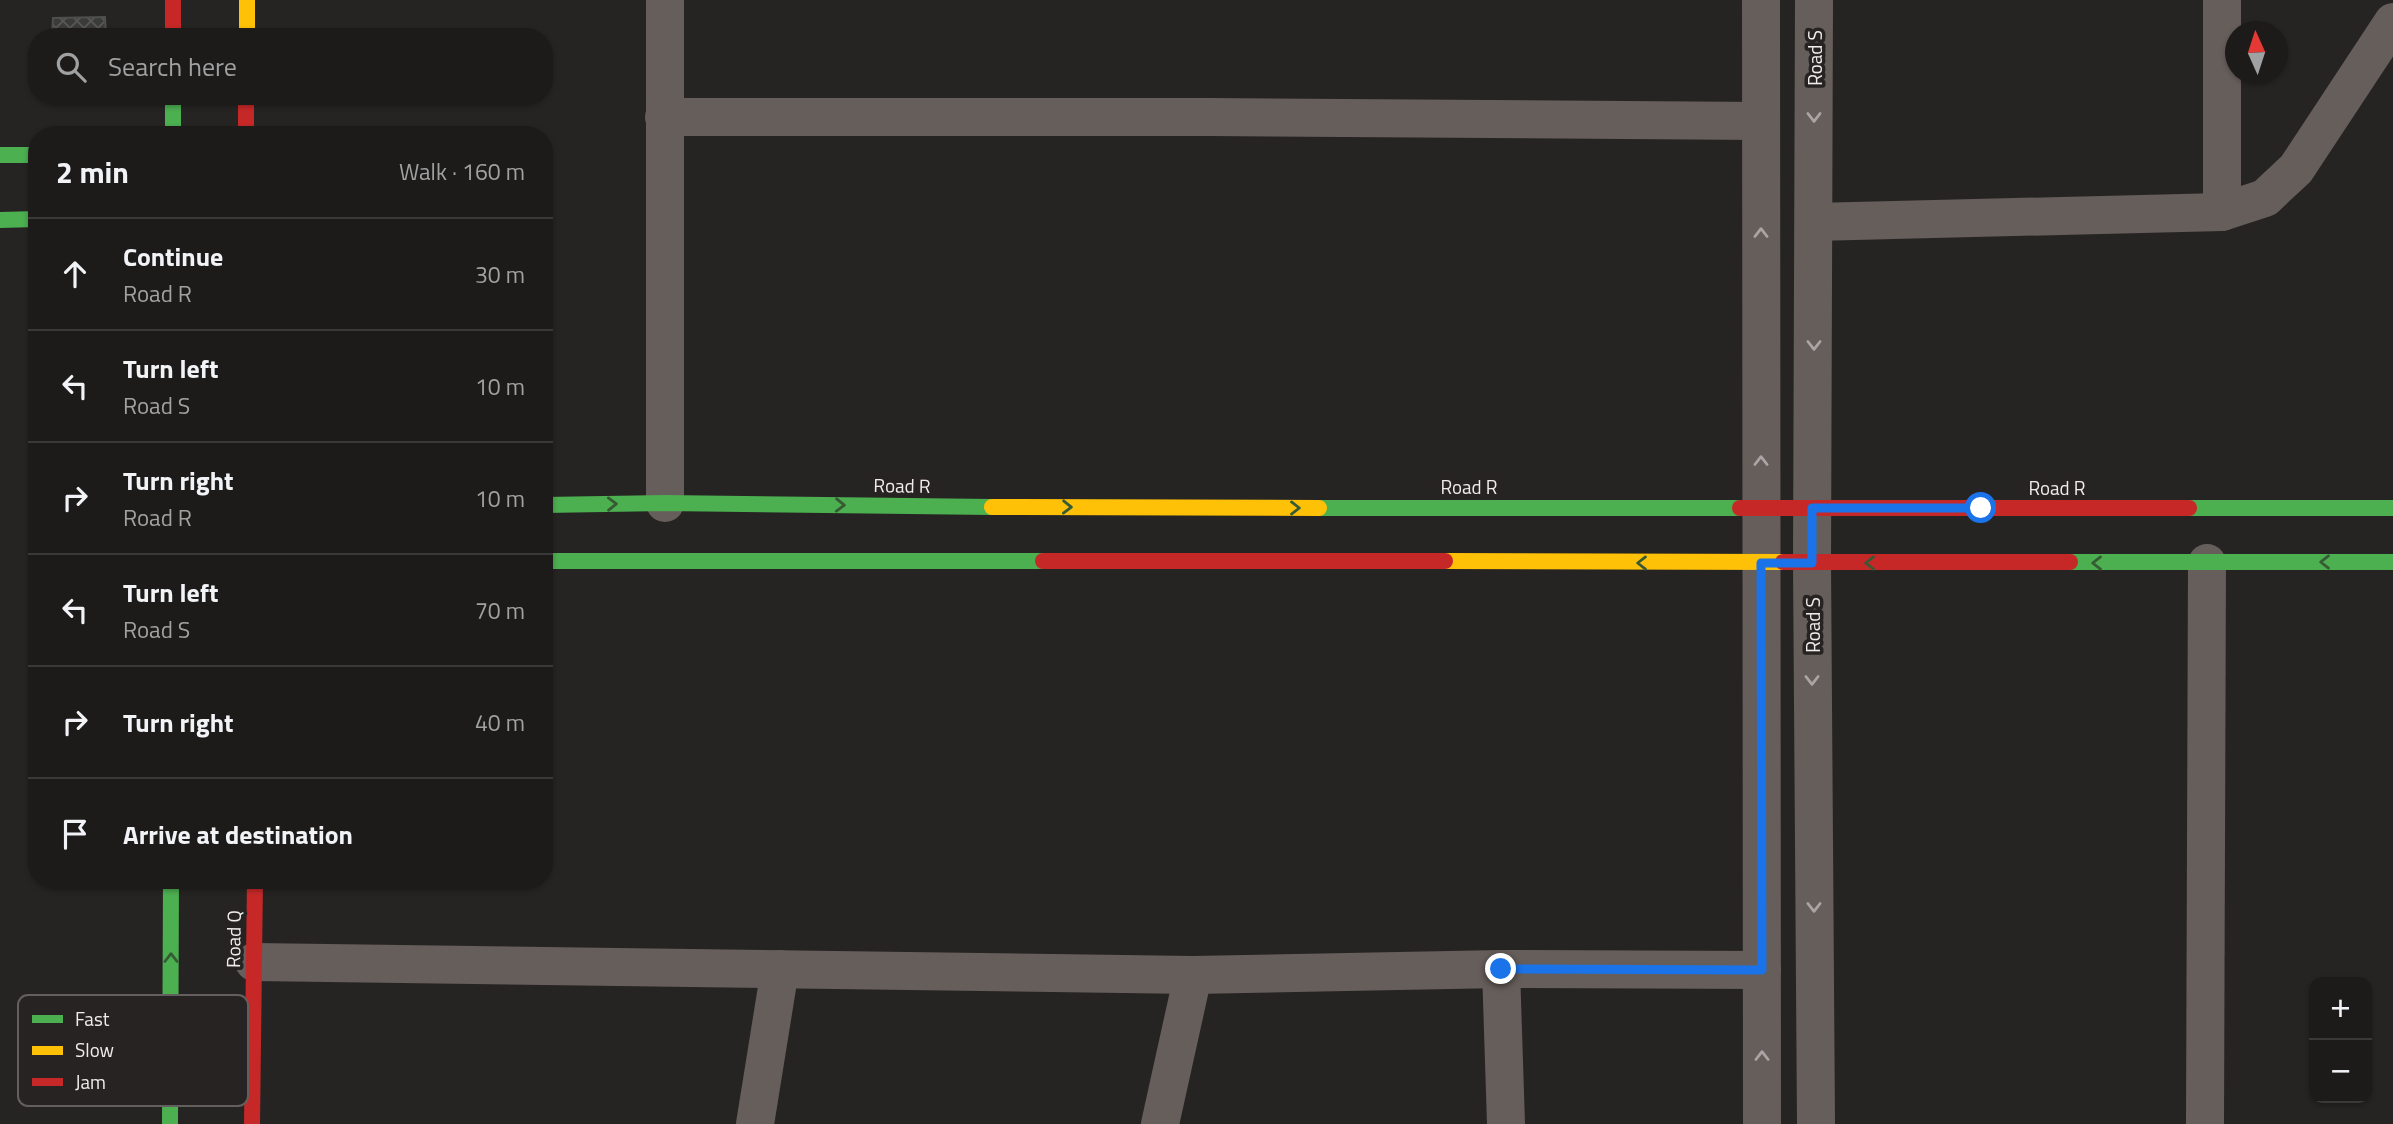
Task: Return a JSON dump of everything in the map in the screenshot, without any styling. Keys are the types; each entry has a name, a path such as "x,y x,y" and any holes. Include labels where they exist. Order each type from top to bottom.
{"street":[{"path":"173,0 173,28"},
{"path":"247,0 247,28"},
{"path":"664,0 666,503"},
{"path":"1761,0 1762,1124"},
{"name":"Road S","path":"1814,0 1812,563 1816,1124"},
{"path":"2222,0 2222,212"},
{"path":"1814,222 2222,212 2264,198 2296,169 2393,22"},
{"path":"173,105 173,126"},
{"path":"246,105 246,126"},
{"path":"664,117 1761,121"},
{"path":"0,155 28,155"},
{"path":"0,220 28,219"},
{"name":"Road R","path":"553,505 666,503 1080,508 2393,508"},
{"path":"553,561 2393,562"},
{"path":"2205,1124 2207,563"},
{"path":"171,889 171,995"},
{"name":"Road Q","path":"252,1124 255,889"},
{"path":"254,962 1194,975 1501,969 1762,970"},
{"path":"755,1124 780,968"},
{"path":"1501,969 1506,1124"},
{"path":"1160,1124 1194,975"},
{"path":"170,1106 170,1124"}],"building":[{"path":"105,17 106,28 52,28 53,18"}],"traffic: fast":[{"path":"173,105 173,126"},
{"path":"0,155 28,155"},
{"path":"0,220 28,219"},
{"path":"553,505 665,503 992,507"},
{"path":"1319,508 1740,508"},
{"path":"2189,508 2393,508"},
{"path":"553,561 1043,561"},
{"path":"2070,562 2393,562"},
{"path":"171,889 171,995"},
{"path":"170,1106 170,1124"}],"traffic: slow":[{"path":"247,0 247,28"},
{"path":"992,507 1319,508"},
{"path":"1445,561 1783,562"}],"traffic: jam":[{"path":"173,0 173,28"},
{"path":"246,105 246,126"},
{"path":"1740,508 2189,508"},
{"path":"1043,561 1445,561"},
{"path":"1783,562 2070,562"},
{"path":"252,1124 255,889"}],"route":[{"path":"1501,969 1762,970 1761,563 1812,563 1812,508 1981,508"}]}
